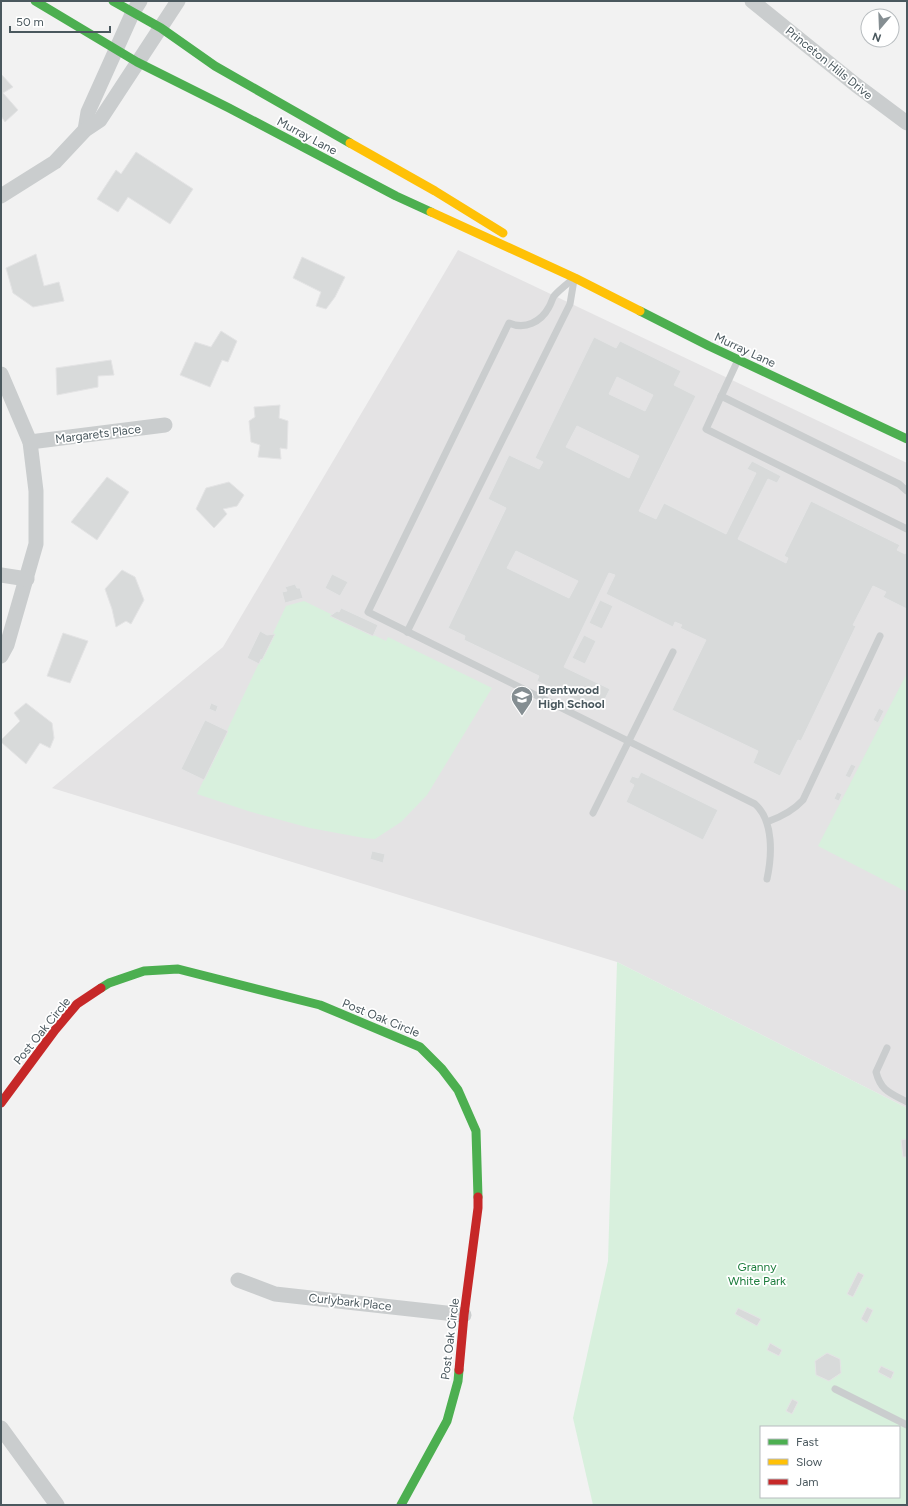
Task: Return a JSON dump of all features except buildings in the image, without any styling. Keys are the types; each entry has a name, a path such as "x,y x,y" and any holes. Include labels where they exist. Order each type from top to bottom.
{"main road":[{"name":"Murray Lane","path":"35,1 137,62 229,108 396,196 574,278 738,360 907,440"},
{"name":"Murray Lane","path":"113,1 136,7 161,28 215,66 435,191 574,278"},
{"name":"Post Oak Circle","path":"1,1103 55,1030 77,1004 109,983 144,971 178,970 320,1005 420,1046 442,1069 458,1090 476,1131 478,1208 464,1315 458,1381 447,1422 401,1505"}],"street":[{"path":"1,196 55,162 85,130 100,120 178,1"},
{"name":"Princeton Hills Drive","path":"752,1 856,85 907,123"},
{"path":"85,130 88,112 136,7"},
{"path":"1,374 30,442 36,491 36,544 27,580 7,645 1,656"},
{"name":"Margarets Place","path":"30,442 165,425"},
{"path":"1,575 27,580"},
{"name":"Curlybark Place","path":"238,1280 275,1294 464,1315"},
{"path":"1,1428 57,1505"}],"lane":[{"path":"574,278 554,296 548,309 537,321 522,326 516,326 509,323 368,612 751,802 763,812 767,822 771,855 767,879"},
{"path":"407,632 570,304 574,278"},
{"path":"738,360 706,429 907,528"},
{"path":"721,396 899,484 907,491"},
{"path":"767,822 785,815 798,806 803,800 880,636"},
{"path":"592,813 672,652"},
{"path":"887,1048 876,1072 879,1084 889,1093 907,1102"},
{"path":"835,1388 907,1425"}],"shaded area":[{"name":"Brentwood High School","path":"458,250 907,463 907,1108 617,962 52,788 223,647"}],"green space":[{"path":"304,601 386,641 388,637 492,688 427,795 401,822 375,839 310,828 248,811 197,794 286,606"},
{"path":"907,673 907,892 818,846"},
{"name":"Granny White Park","path":"617,962 907,1108 907,1505 593,1505 573,1418 608,1261"}],"traffic: fast":[{"path":"35,1 137,62 229,108 396,196 431,212"},
{"path":"113,1 161,28 215,66 350,143"},
{"path":"640,311 709,346 907,439"},
{"path":"101,988 109,983 144,971 178,969 320,1005 420,1047 442,1069 458,1090 476,1131 478,1197"},
{"path":"401,1505 447,1421 458,1381 459,1370"}],"traffic: slow":[{"path":"350,143 435,191 503,233"},
{"path":"431,212 575,278 640,311"}],"traffic: jam":[{"path":"1,1103 55,1030 77,1004 101,988"},
{"path":"459,1370 464,1315 478,1208 478,1197"}],"place":[{"name":"Brentwood High School","path":"522,716"}]}
